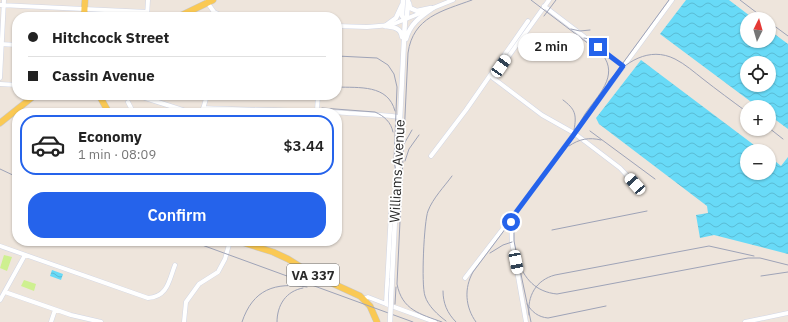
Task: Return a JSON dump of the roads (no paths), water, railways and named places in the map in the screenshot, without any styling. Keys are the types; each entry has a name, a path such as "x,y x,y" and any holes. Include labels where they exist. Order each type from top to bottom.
{"main road":[{"path":"85,0 85,12"},
{"path":"189,12 212,1"},
{"path":"19,108 29,100"},
{"path":"0,123 12,113"},
{"name":"VA 337","path":"253,246 288,259 312,274 357,294 364,299 373,312 377,322"}],"street":[{"path":"0,78 2,5 4,0"},
{"path":"147,12 148,0"},
{"path":"409,0 410,7 414,10 419,11 433,8"},
{"name":"Williams Avenue","path":"390,322 399,117 405,20 409,0"},
{"path":"386,26 405,20 453,0"},
{"path":"548,0 493,78 542,115 575,134 620,168 638,189"},
{"path":"465,278 575,134 672,0"},
{"path":"212,1 214,12"},
{"path":"386,26 396,18 403,3"},
{"name":"Williams Avenue","path":"403,3 402,16 405,20"},
{"path":"2,5 116,12"},
{"path":"544,6 623,66"},
{"path":"404,47 408,32 413,24 433,8"},
{"path":"431,156 466,110 528,21"},
{"path":"342,26 394,27 402,33 404,47"},
{"path":"1,44 12,45"},
{"path":"0,84 12,85"},
{"path":"152,100 176,108"},
{"path":"128,102 131,108"},
{"path":"342,114 399,117"},
{"path":"386,304 391,212 395,204"},
{"path":"511,219 512,242 526,322"},
{"path":"0,246 148,298 155,298 162,294 166,289 176,264"},
{"path":"184,322 186,302 199,284 218,272 225,259 229,246"},
{"path":"0,300 25,255"},
{"path":"5,292 71,316 101,322"},
{"path":"364,299 368,297 434,322"},
{"path":"51,322 55,310"},
{"path":"745,322 788,313"}],"water":[{"path":"686,0 729,0 745,12 740,12 740,48 776,48 776,35 788,44 788,129 776,120 776,100 749,100 660,34"},
{"path":"641,60 740,134 740,136 753,144 740,144 740,180 776,180 776,162 781,166 788,157 788,254 714,235 700,238 696,215 708,213 707,206 599,124 596,118"},
{"path":"52,270 63,274 61,280 50,276"}],"railway":[{"path":"442,322 413,310 403,300 399,293 397,284 408,53 411,41 416,31 423,23 440,12 472,0"},
{"path":"476,322 472,316 467,297 468,284 473,272 574,137 580,122 605,86 608,78 609,70 607,62 602,54 531,0"},
{"path":"544,16 556,0"},
{"path":"620,67 669,0"},
{"path":"740,0 756,12"},
{"path":"776,27 788,36"},
{"path":"571,29 580,31 590,30"},
{"path":"584,38 595,40 602,38"},
{"path":"608,82 622,68 638,58 647,55 665,55 686,66 740,107"},
{"path":"342,56 377,58 388,65 394,74 397,87 394,161 398,182"},
{"path":"342,87 372,89 379,92 386,96 391,102 395,111"},
{"path":"563,100 573,109 575,116 574,130"},
{"path":"342,110 375,112 387,120 391,125 393,132"},
{"path":"404,144 412,130"},
{"path":"590,131 655,179"},
{"path":"776,134 783,139"},
{"path":"405,161 409,149 419,135"},
{"path":"569,146 584,139 601,140"},
{"path":"0,169 12,175"},
{"path":"446,321 431,307 425,296 423,279 425,227 430,206 452,176"},
{"path":"552,230 647,211"},
{"path":"517,218 514,228 514,241 531,322"},
{"path":"490,253 503,245 512,242"},
{"path":"205,246 413,322"},
{"path":"529,315 531,295 534,290 548,277 555,275 709,246 754,256"},
{"path":"518,260 527,279 543,291 557,294 748,258 760,258 788,265"},
{"path":"761,276 788,272"},
{"path":"242,322 252,302 267,290 285,286 307,287"},
{"path":"395,304 396,287"},
{"path":"277,322 279,310 287,296 292,292 303,288"},
{"path":"443,291 446,308 456,322"},
{"path":"527,304 536,314 541,317 548,318 606,306"}]}
